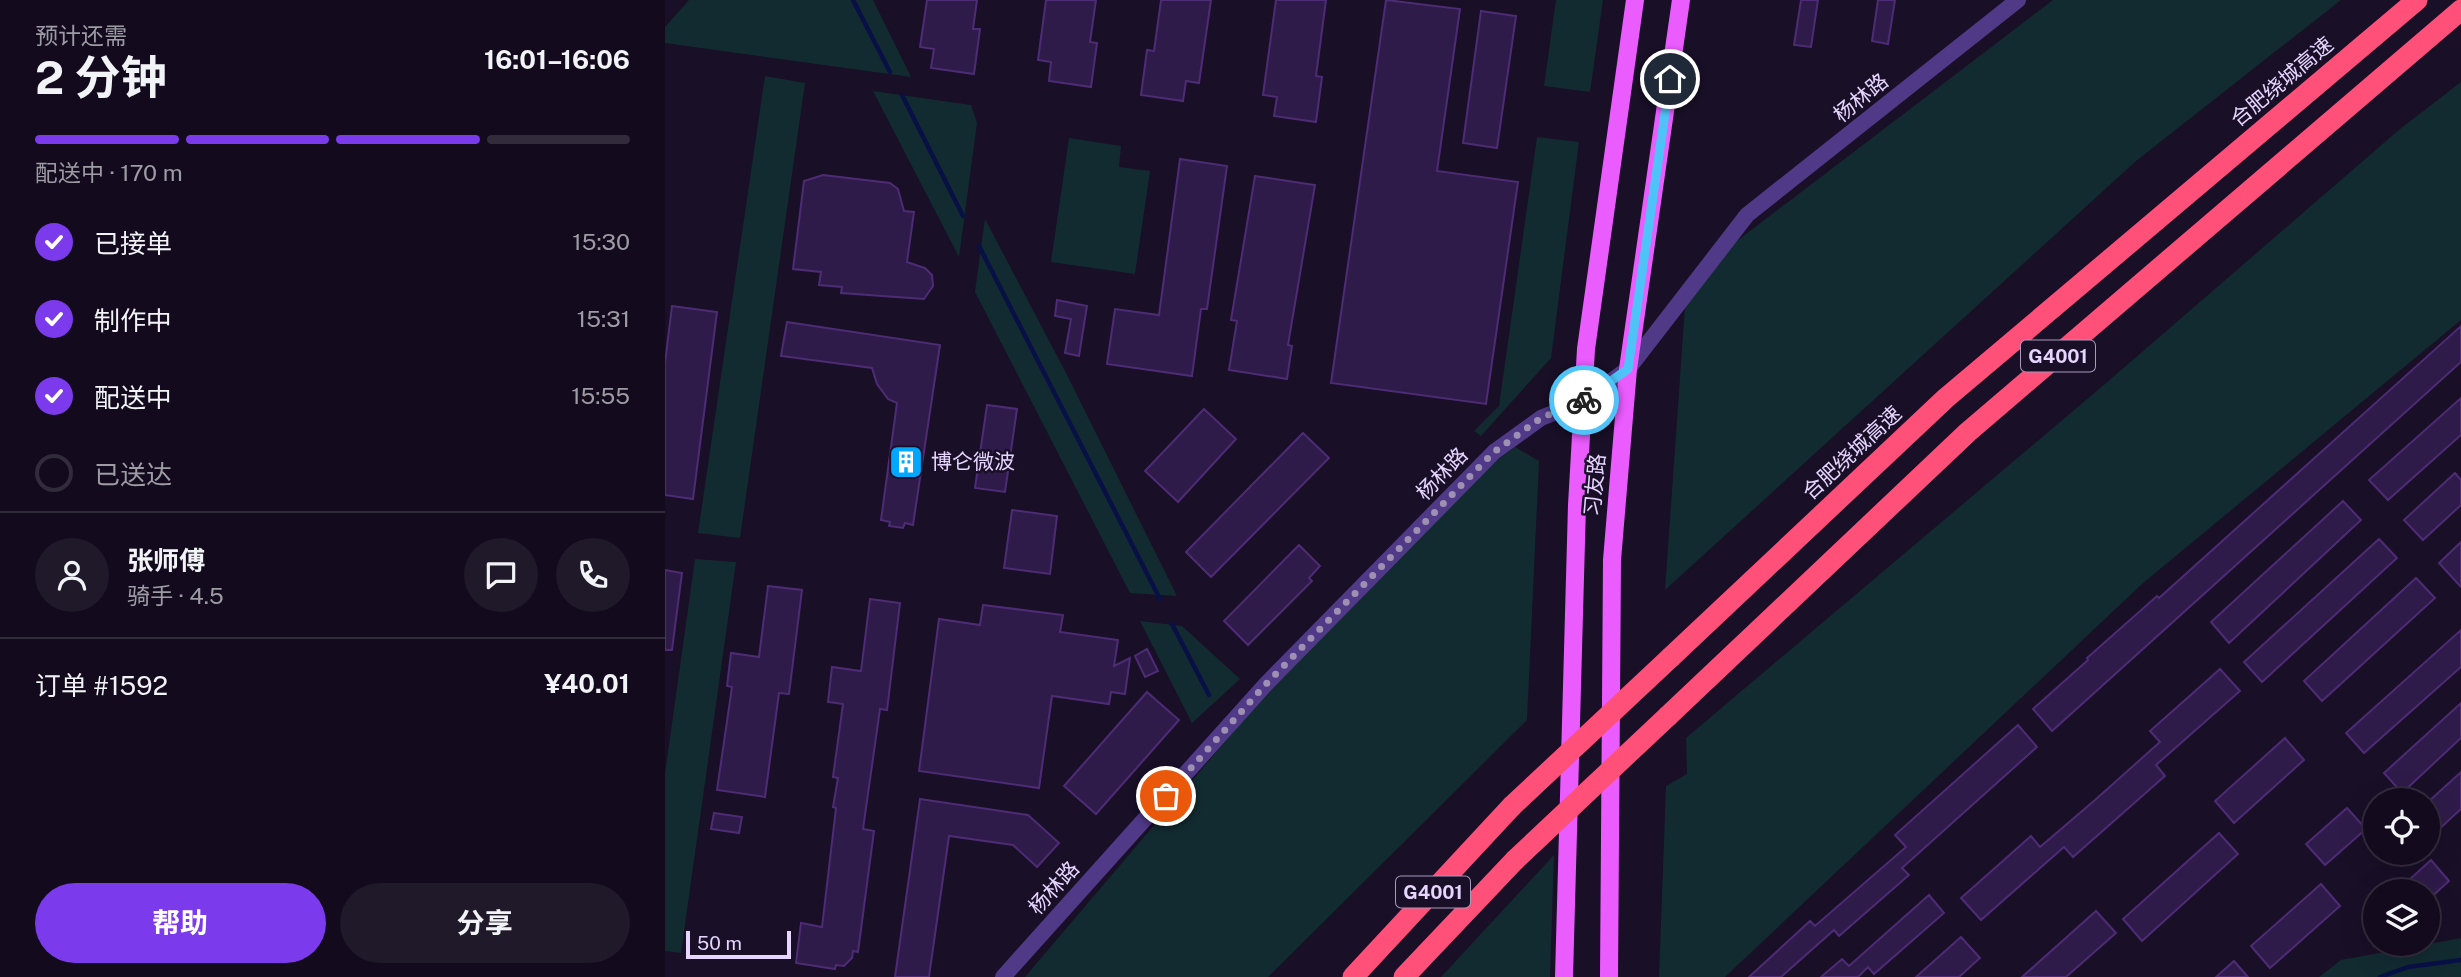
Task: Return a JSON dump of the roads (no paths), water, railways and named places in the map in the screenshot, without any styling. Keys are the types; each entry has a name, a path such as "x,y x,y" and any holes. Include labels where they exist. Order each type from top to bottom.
{"highway":[{"name":"合肥绕城高速","path":"1353,977 1512,806 1946,398 2417,0"},
{"name":"G4001","path":"1404,977 1515,860 1968,432 2461,10"}],"main road":[{"name":"习友路","path":"1564,977 1577,505 1586,349 1635,0"},
{"name":"习友路","path":"1609,977 1612,561 1628,369 1681,0"}],"street":[{"name":"杨林路","path":"1003,977 1266,684 1494,452 1541,418 1583,401 1628,369 1747,215 2018,0"}],"waterway":[{"path":"853,0 890,72"},
{"path":"902,95 963,216"},
{"path":"979,246 1160,599"},
{"path":"1172,624 1209,695"},
{"path":"2380,977 2408,967 2461,960"}],"place":[{"name":"博仑微波","path":"906,462"}]}
